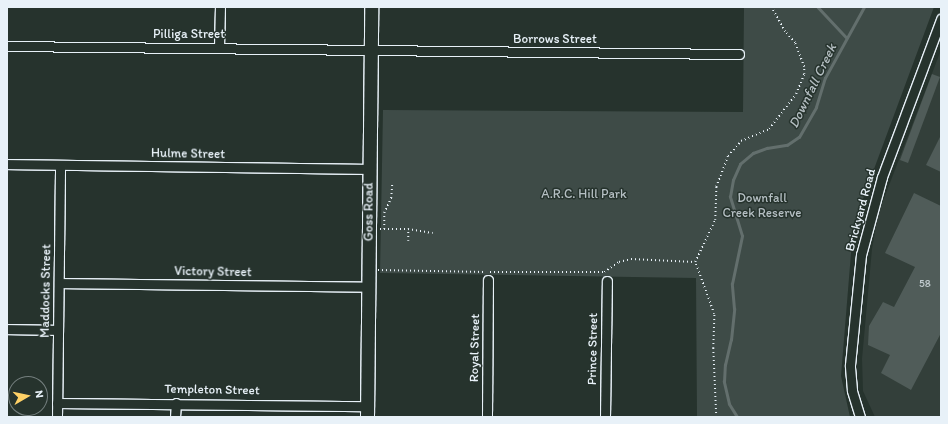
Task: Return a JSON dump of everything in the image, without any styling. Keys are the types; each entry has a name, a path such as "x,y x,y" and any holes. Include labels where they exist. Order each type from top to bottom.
{"street":[{"path":"219,47 220,7"},
{"name":"Goss Road","path":"367,411 368,287 375,268 369,169 371,7"},
{"name":"Brickyard Road","path":"860,417 852,390 850,365 861,254 882,177 941,18"},
{"name":"Pilliga Street","path":"7,46 370,49"},
{"name":"Borrows Street","path":"370,49 739,54"},
{"name":"Hulme Street","path":"7,164 369,169"},
{"name":"Maddocks Street","path":"57,417 60,165"},
{"name":"Royal Street","path":"487,417 488,280"},
{"name":"Prince Street","path":"605,417 607,281"},
{"name":"Victory Street","path":"59,283 368,287"},
{"path":"7,329 58,330"},
{"name":"Templeton Street","path":"57,402 176,403 367,411"},
{"path":"175,417 176,403"}],"path":[{"path":"716,417 713,348 714,314 695,262 715,220 716,187 728,156 741,141 769,129 796,94 804,74 804,67 795,43 784,32 771,7"},
{"path":"384,229 384,213 391,198 392,183"},
{"path":"378,236 378,229 408,229 433,233"},
{"path":"408,229 408,241"},
{"path":"375,268 604,272 619,262 631,259 695,262"}],"shaded area":[{"path":"941,50 941,417 875,417 863,391 862,359 872,249 878,214"}],"green space":[{"name":"Downfall Creek Reserve","path":"744,7 934,7 857,215 852,241 841,376 850,417 697,417 696,278 380,273 383,110 743,112"}],"building":[{"path":"932,74 940,77 908,163 900,160"},
{"path":"941,135 941,172 926,165"},
{"path":"914,193 941,206 941,333 911,390 881,373 890,355 868,345 869,326 883,302 894,307 915,267 885,253"}],"waterway":[{"path":"818,7 847,38"},
{"name":"Downfall Creek","path":"737,417 729,404 724,382 725,365 731,340 734,309 732,284 742,236 730,197 733,180 740,164 753,153 767,148 787,145 799,137 816,107 825,78 864,7"}],"park label":[{"name":"A.R.C. Hill Park","path":"584,194"}]}
